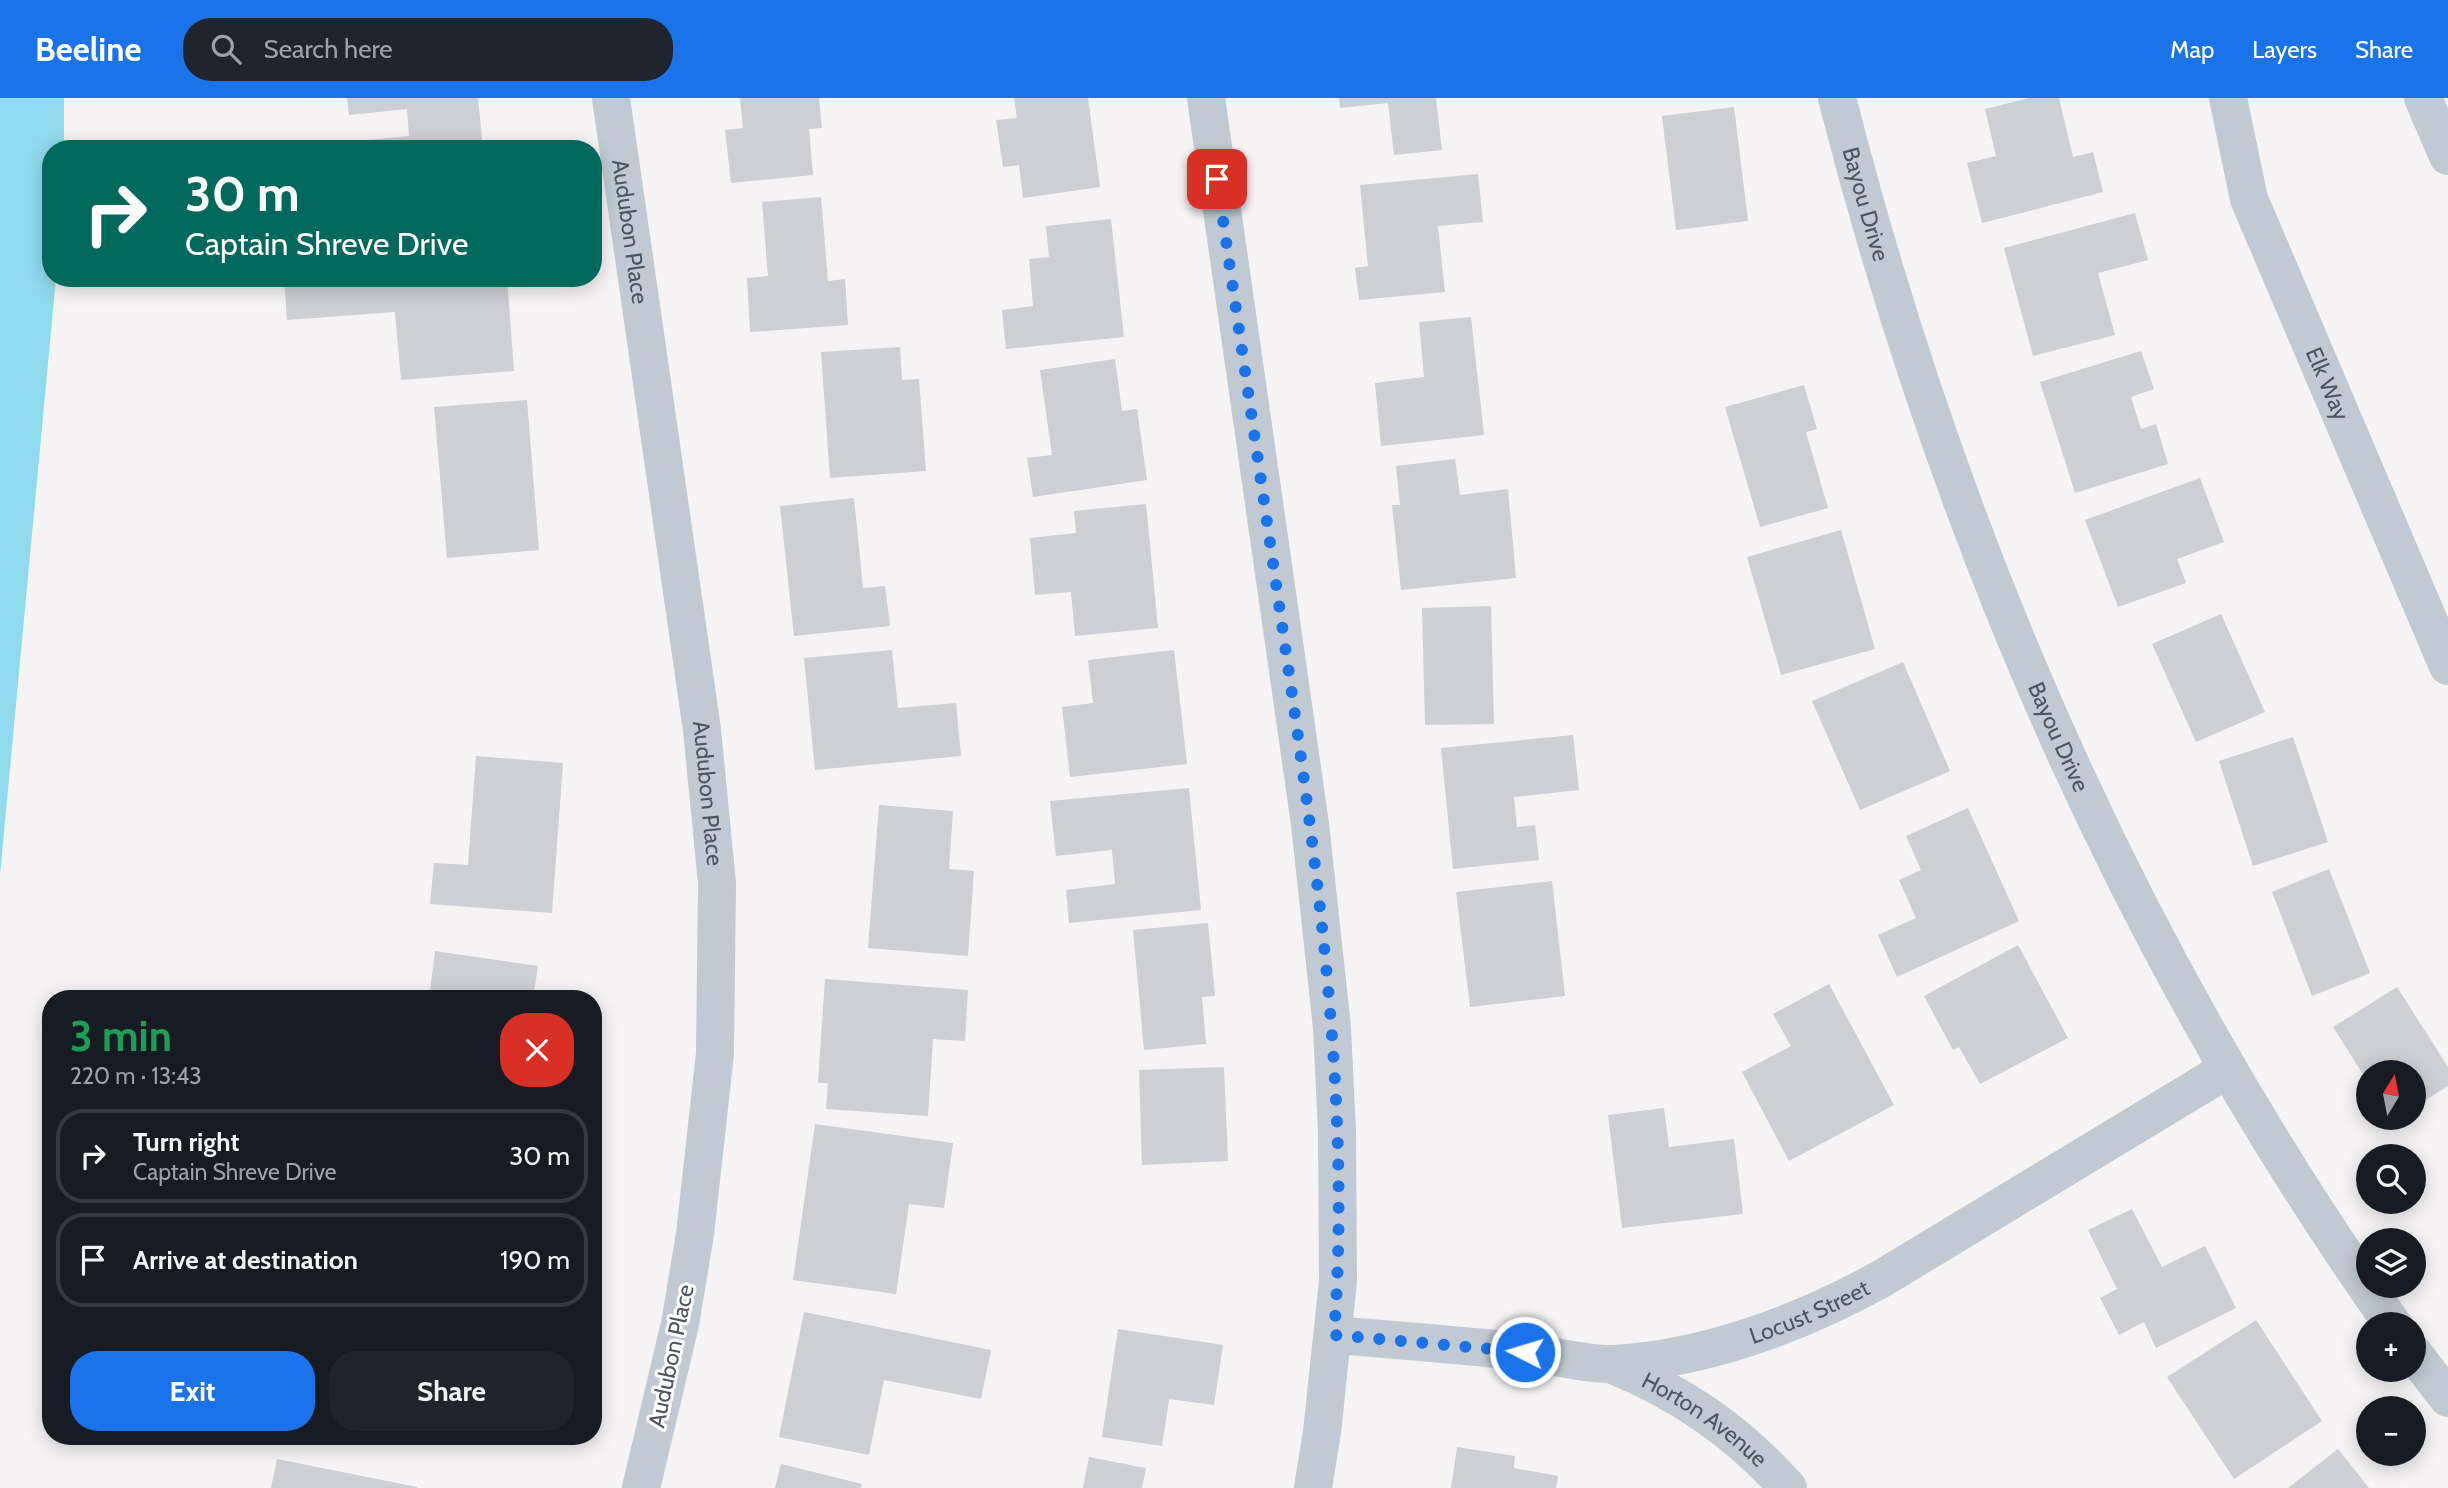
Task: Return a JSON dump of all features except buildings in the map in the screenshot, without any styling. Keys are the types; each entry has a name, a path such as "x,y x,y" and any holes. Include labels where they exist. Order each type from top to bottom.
{"street":[{"name":"Audubon Place","path":"611,98 702,730 717,896 715,1053 695,1234 680,1324 641,1488"},
{"path":"1206,98 1318,892 1332,1028 1337,1131 1338,1281 1334,1335 1313,1488"},
{"name":"Bayou Drive","path":"1837,98 1895,311 1968,521 2002,608 2071,767 2178,981 2228,1069 2300,1187 2384,1312"},
{"name":"Elk Way","path":"2228,98 2249,200 2448,666"},
{"path":"2423,98 2448,156"},
{"name":"Locust Street","path":"1334,1335 1525,1352 1611,1364 1661,1358 1710,1347 1824,1310 1881,1279 2228,1069"},
{"name":"Horton Avenue","path":"1611,1364 1657,1383 1713,1418 1754,1452 1788,1488"},
{"path":"2426,1370 2448,1398"}],"water":[{"path":"0,98 64,98 64,140 42,140 42,287 55,287 0,875"}],"route":[{"path":"1217,179 1310,824 1332,1028 1337,1131 1338,1281 1334,1335 1525,1352"}]}
